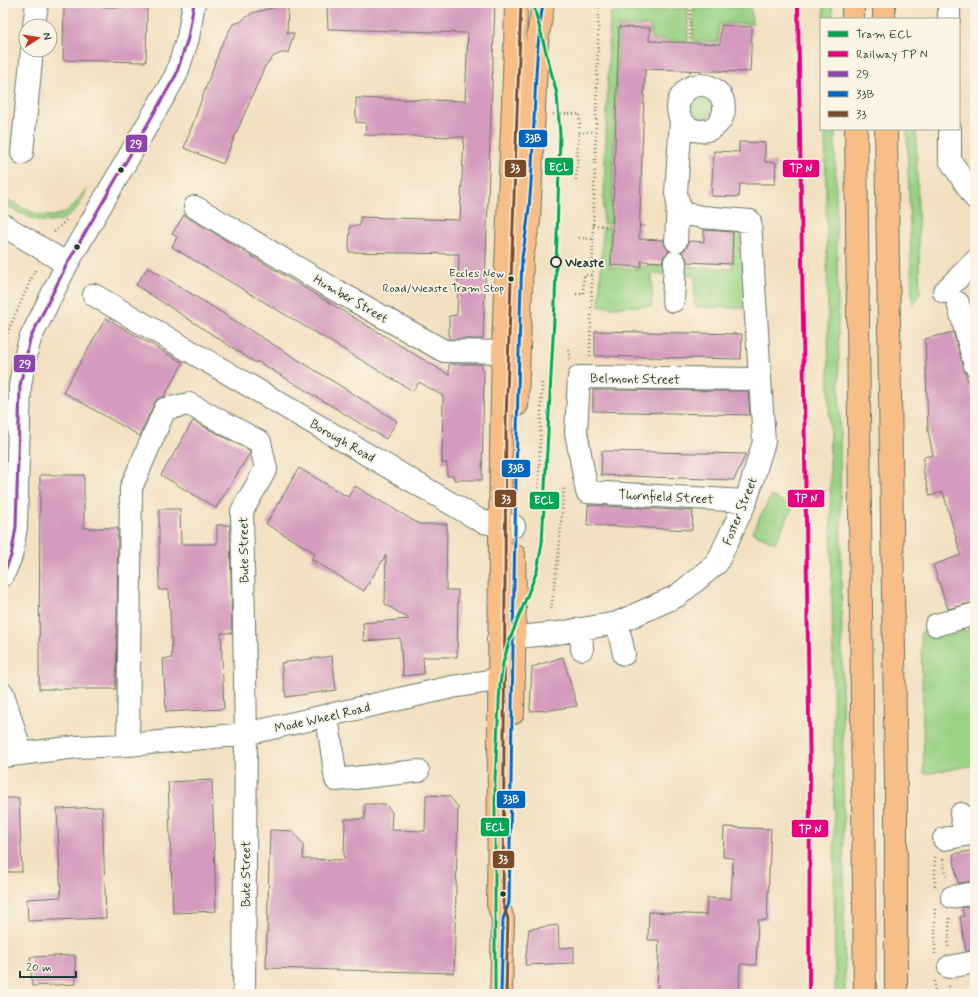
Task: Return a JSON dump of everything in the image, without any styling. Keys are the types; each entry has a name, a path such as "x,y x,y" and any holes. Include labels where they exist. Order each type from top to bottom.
{"main road":[{"path":"501,994 503,919 498,904 506,678 507,526 516,3"},
{"path":"511,352 522,257 529,221 537,42 543,3"},
{"path":"853,3 854,18"},
{"path":"884,3 884,18"},
{"path":"856,130 865,994"},
{"path":"886,130 896,786 896,994"}],"street":[{"path":"35,18 37,3"},
{"path":"3,575 11,556 16,527 20,386 24,361 30,339 67,264 176,75 188,38 194,3"},
{"path":"949,3 949,18"},
{"path":"22,153 31,58"},
{"path":"676,241 678,202 676,193 681,120"},
{"path":"950,130 950,160 975,198"},
{"name":"Foster Street","path":"506,639 581,639 677,596 717,563 746,501 764,442 750,221 702,217 684,213 678,202"},
{"name":"Humber Street","path":"195,207 330,287 444,351 511,352"},
{"path":"3,225 67,264"},
{"path":"975,261 951,298 975,365"},
{"path":"673,301 675,262"},
{"name":"Borough Road","path":"94,295 481,521 507,526"},
{"name":"Belmont Street","path":"587,492 576,432 579,377 759,380"},
{"name":"Bute Street","path":"128,745 131,488 165,409 189,404 260,442 266,469 242,511 246,734 244,994"},
{"name":"Thornfield Street","path":"587,492 746,501"},
{"path":"936,625 975,614"},
{"path":"617,623 624,654"},
{"name":"Mode Wheel Road","path":"12,754 77,747 128,745 246,734 452,687 506,678"},
{"path":"3,694 12,754"},
{"path":"327,716 336,780 418,771"},
{"path":"944,839 967,827"},
{"path":"952,897 975,893"},
{"path":"949,967 975,962"}],"path":[{"path":"589,377 599,3"},
{"path":"690,3 690,43"},
{"path":"550,114 580,114 576,180"},
{"path":"578,133 596,131"},
{"path":"3,354 8,331 45,250 56,228 66,220"},
{"path":"593,225 612,226"},
{"path":"640,226 646,226"},
{"path":"579,238 593,238"},
{"path":"576,294 583,294 584,275 592,275"},
{"path":"569,350 569,356"},
{"path":"538,504 542,382"},
{"path":"551,609 559,550 563,502"}],"green space":[{"path":"824,3 832,3 833,18 824,18"},
{"path":"751,7 752,24 719,24 718,42 693,41 693,8"},
{"path":"688,8 688,41 651,40 651,26 619,26 611,224 603,224 610,13"},
{"path":"700,94 709,98 713,107 709,116 700,120 691,116 687,107 691,98"},
{"path":"825,130 835,130 840,432 845,994 835,994 833,664"},
{"path":"907,130 916,130 920,293 913,305"},
{"path":"88,188 74,212 63,219 54,222 36,220 3,203 3,197 34,213 50,216 59,215 70,209"},
{"path":"603,228 611,228 610,267 642,269 643,266 665,266 665,274 652,273 652,306 599,307"},
{"path":"734,229 746,229 750,308 694,307 695,275 682,274 682,266 732,269"},
{"path":"771,496 793,507 775,543 752,532"},
{"path":"975,628 975,765 924,774 921,632 930,631 941,638"}],"building":[{"path":"327,3 495,3 483,339 449,339 449,316 457,315 459,254 349,252 350,226 360,226 360,217 460,220 464,137 365,135 366,123 356,122 356,98 465,101 468,33 328,29"},
{"path":"288,4 287,33 294,33 288,53 281,53 274,56 265,66 223,164 184,148 221,46 233,24 240,22 252,13"},
{"path":"64,6 147,8 146,62 63,60"},
{"path":"721,25 752,27 750,72 645,69 639,239 664,240 665,246 669,251 664,256 662,262 641,261 641,267 611,265 619,27 650,28 649,41 720,44"},
{"path":"739,142 765,143 765,162 776,162 775,184 740,184 739,197 711,196 714,151 739,152"},
{"path":"184,215 449,375 449,364 482,364 482,370 484,370 482,480 454,480 454,476 447,476 447,463 442,463 443,396 419,382 413,391 172,247 177,237 172,234"},
{"path":"704,230 733,232 732,264 687,262 686,257 682,252 687,247 689,241 704,242"},
{"path":"148,267 397,421 386,439 257,361 256,363 136,285"},
{"path":"106,318 183,363 164,397 157,399 154,404 140,436 63,392"},
{"path":"595,331 742,334 741,359 595,356"},
{"path":"953,332 975,404 975,602 948,609 933,565 961,555 943,492 930,496 923,470 924,457 933,455 928,431 925,339"},
{"path":"593,390 748,391 750,415 593,411"},
{"path":"193,421 249,450 250,453 216,508 161,475"},
{"path":"602,451 746,454 734,480 601,475"},
{"path":"299,468 348,497 355,486 419,524 447,524 446,590 458,590 457,657 423,657 424,674 403,676 400,638 364,641 363,623 409,619 385,604 386,555 364,591 311,559 315,553 266,524"},
{"path":"40,475 84,475 84,528 118,528 116,689 39,689"},
{"path":"588,505 693,511 692,530 587,525"},
{"path":"159,509 180,509 181,544 217,544 217,525 230,525 232,633 221,633 224,709 166,712 163,659 172,658 169,590 159,590"},
{"path":"332,656 336,690 286,697 281,663"},
{"path":"563,657 577,706 530,711 532,667"},
{"path":"212,780 216,911 173,913 168,782"},
{"path":"426,795 449,796 458,807 454,973 266,968 270,830 292,831 303,844 303,859 344,860 345,819 365,819 365,804 385,804 392,812 391,830 425,831"},
{"path":"3,798 19,798 22,872 3,872"},
{"path":"102,807 106,918 28,921 27,899 61,897 57,809"},
{"path":"724,827 771,829 767,920 758,920 756,965 740,964 739,994 657,994 659,940 648,940 649,912 706,915 707,898 731,899 733,858 723,857"},
{"path":"975,850 975,881 958,883 953,854"},
{"path":"975,906 975,950 966,951 960,917 964,916 962,908"},
{"path":"558,925 559,948 574,947 574,963 525,965 529,929"},
{"path":"75,955 76,984 32,986 30,957"}],"tram line":[{"name":"ECL","path":"495,994 495,779 500,684 503,663 510,639 537,571 542,543 555,301 560,135 557,94 533,3"}],"transit line":[{"name":"29","path":"3,575 11,556 16,527 20,386 30,339 67,264 176,75 188,38 194,3"},
{"name":"33","path":"506,994 508,919 503,903 506,420 521,3"},
{"name":"33B","path":"501,994 503,919 509,903 515,499 522,257 530,194 536,66 543,3"},
{"path":"798,3 810,778 809,994"}],"place":[{"name":"Weaste","path":"556,262"},
{"name":"Eccles New Road/Weaste Tram Stop","path":"511,279"}]}
